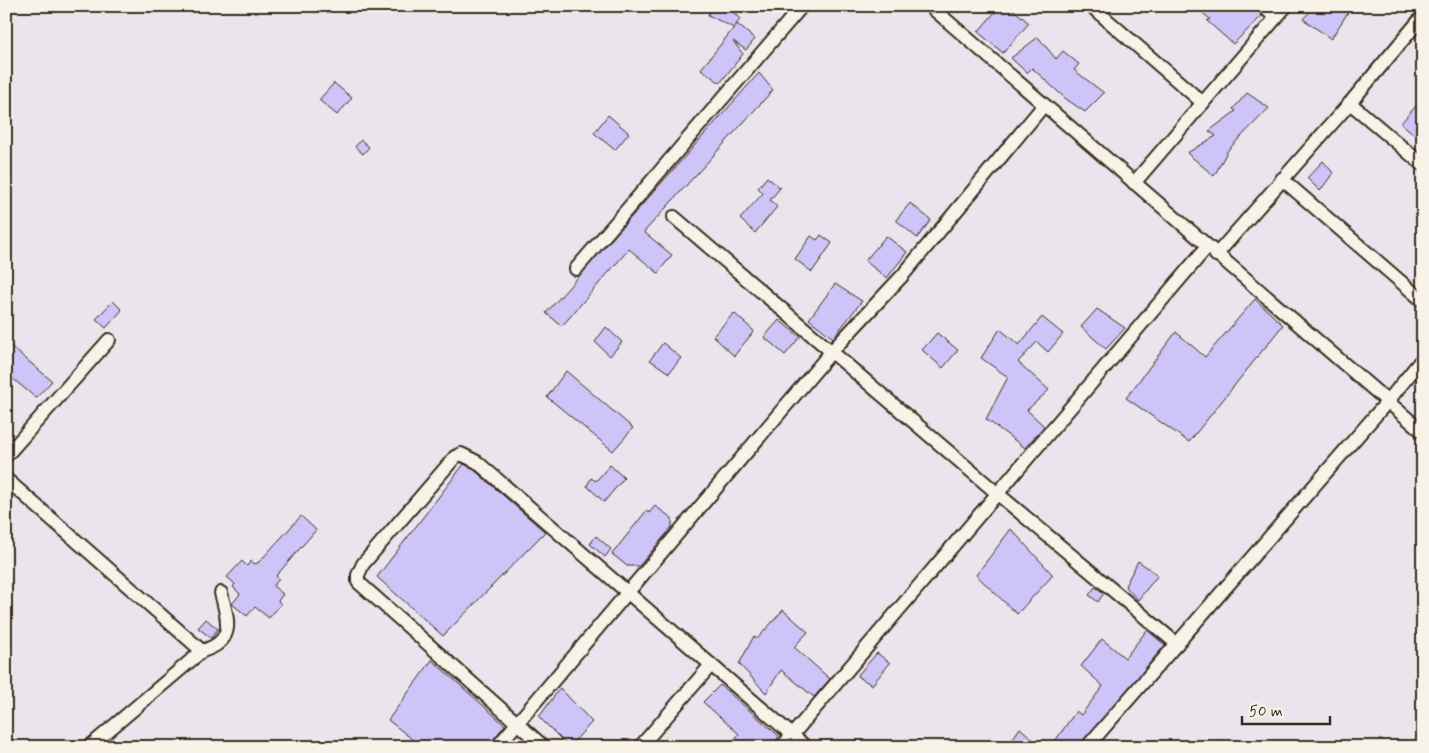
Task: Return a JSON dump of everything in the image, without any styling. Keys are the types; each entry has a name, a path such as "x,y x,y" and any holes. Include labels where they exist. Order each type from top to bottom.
{"street":[{"path":"576,269 802,6"},
{"path":"930,6 1423,432"},
{"path":"1091,6 1203,103"},
{"path":"1263,6 1276,18"},
{"path":"1134,183 1286,6"},
{"path":"782,747 998,494 1212,251 1282,179 1420,24"},
{"path":"1350,103 1423,165"},
{"path":"497,747 832,351 903,275 1044,105"},
{"path":"1282,179 1423,301"},
{"path":"674,217 1177,644"},
{"path":"6,456 109,340"},
{"path":"1087,747 1388,401 1423,358"},
{"path":"544,747 358,582 358,576 363,564 455,457 461,454 477,462 806,747"},
{"path":"6,479 202,650"},
{"path":"89,747 202,650 217,646 225,634 228,618 221,594"},
{"path":"640,747 711,665"}],"building":[{"path":"712,6 727,6 740,19 734,28 708,15"},
{"path":"1000,6 1009,6 1029,23 1003,53 978,32"},
{"path":"1194,6 1255,6 1262,16 1233,44 1207,21 1210,19"},
{"path":"1315,6 1352,6 1331,39 1303,19"},
{"path":"737,24 755,39 746,50 733,41 743,54 720,83 701,69"},
{"path":"1038,37 1056,59 1063,51 1079,64 1074,70 1104,93 1085,112 1066,99 1032,68 1027,73 1011,58"},
{"path":"759,73 773,90 644,232 672,255 658,273 629,249 562,326 546,313"},
{"path":"334,83 352,98 337,115 319,100"},
{"path":"1247,93 1269,108 1228,150 1214,176 1187,153 1216,136 1209,131 1236,111 1233,109"},
{"path":"1423,98 1423,142 1401,123"},
{"path":"608,115 629,133 615,150 594,133"},
{"path":"361,140 369,147 363,154 355,147"},
{"path":"1323,161 1333,173 1320,191 1307,178"},
{"path":"767,177 780,188 770,200 777,207 755,233 740,219 763,193 758,188"},
{"path":"910,203 931,220 917,238 896,220"},
{"path":"821,235 832,243 812,272 795,259 811,236 817,240"},
{"path":"886,236 907,252 887,278 865,261"},
{"path":"835,284 862,301 833,338 809,319"},
{"path":"1255,299 1283,325 1189,442 1126,398 1176,332 1205,357"},
{"path":"113,301 122,310 106,328 96,319"},
{"path":"1097,309 1125,328 1106,349 1081,327"},
{"path":"734,313 754,331 734,356 713,336"},
{"path":"1042,317 1063,334 1048,352 1037,342 1018,362 1049,390 1027,410 1044,426 1025,448 986,419 1008,377 981,358 1000,329 1019,345"},
{"path":"779,320 800,337 785,355 764,337"},
{"path":"606,327 622,342 610,356 595,342"},
{"path":"937,333 958,350 943,368 922,350"},
{"path":"6,342 52,381 36,398 6,373"},
{"path":"663,343 681,358 669,373 650,360"},
{"path":"566,371 633,428 613,451 547,397"},
{"path":"464,464 472,468 545,532 443,636 377,577"},
{"path":"610,465 624,478 604,502 587,486 591,478 596,481"},
{"path":"655,506 672,518 672,527 639,566 627,566 612,554 647,510 649,513"},
{"path":"301,516 316,530 276,576 279,579 273,586 283,594 278,601 281,604 269,618 255,607 247,616 232,604 240,594 233,587 235,584 227,577 242,561 247,566 251,561 255,564 259,562"},
{"path":"1011,529 1053,575 1017,614 976,575"},
{"path":"596,536 611,549 605,557 590,544"},
{"path":"1138,561 1158,575 1138,600 1125,586"},
{"path":"1095,587 1104,593 1098,602 1089,595"},
{"path":"783,610 808,632 794,647 830,679 814,697 781,670 766,693 739,664 754,636 757,639"},
{"path":"206,619 218,629 211,638 198,628"},
{"path":"1147,630 1165,645 1079,747 1051,747 1076,711 1081,715 1103,686 1081,666 1102,639 1125,658"},
{"path":"877,653 890,663 872,685 857,676"},
{"path":"432,660 505,725 487,747 422,747 388,720"},
{"path":"720,685 779,736 772,747 742,747 734,740 739,734 703,702"},
{"path":"560,688 592,722 569,747 539,717"},
{"path":"1020,728 1042,747 1007,747"}]}
